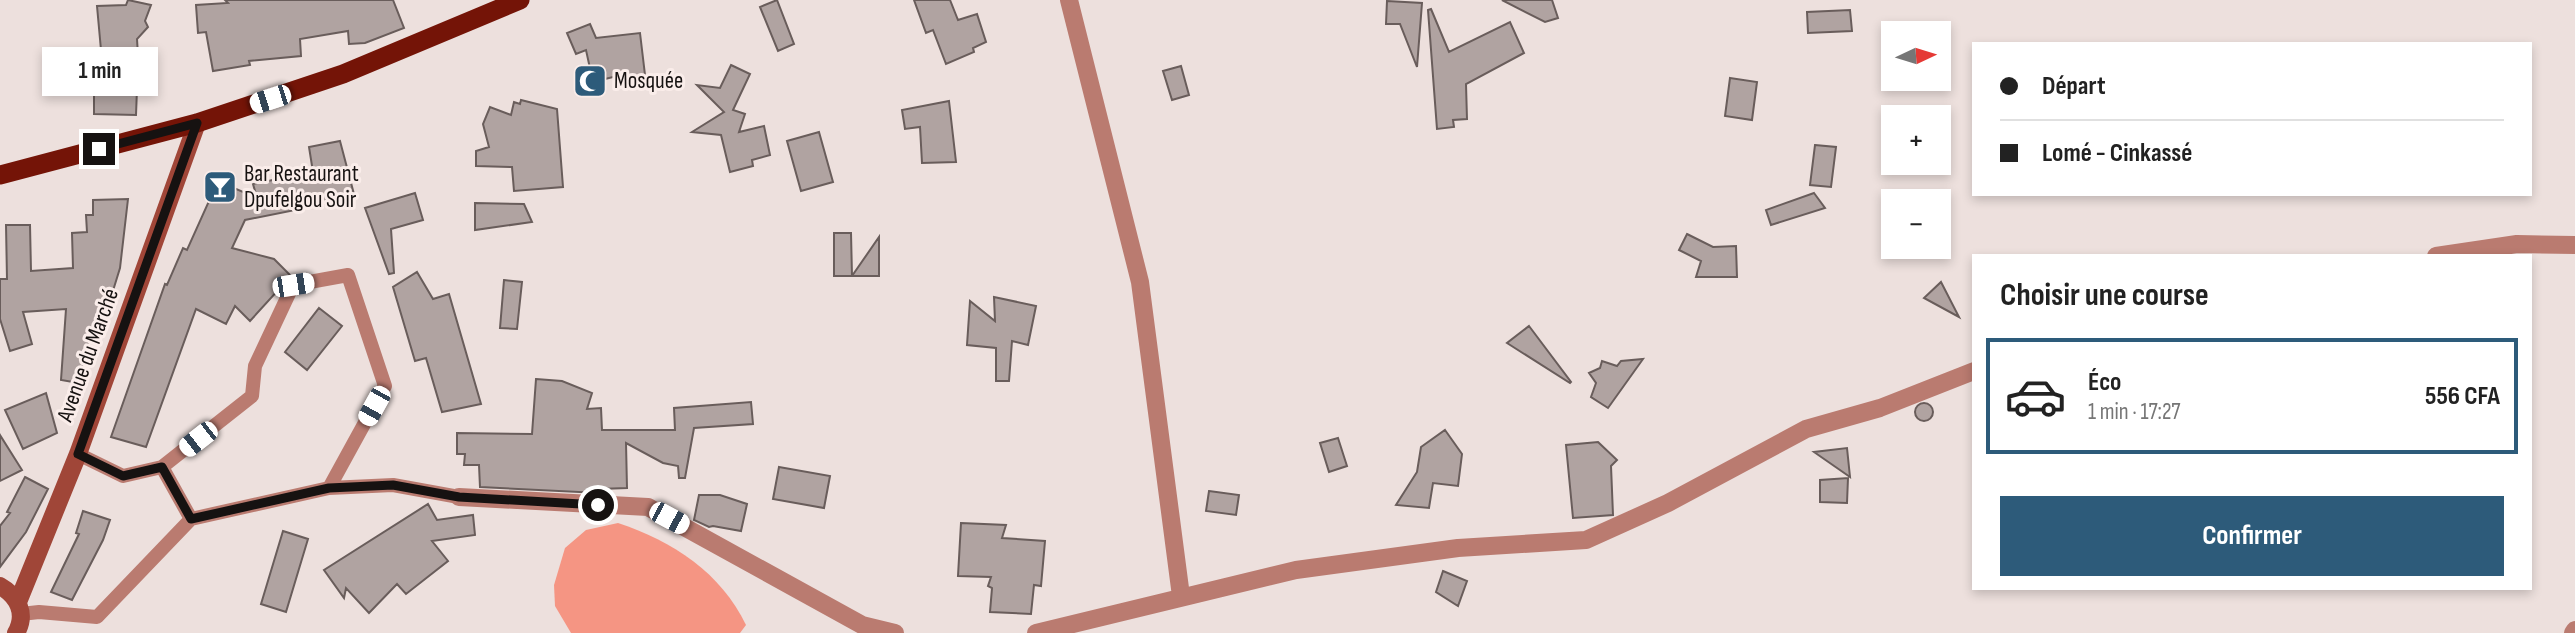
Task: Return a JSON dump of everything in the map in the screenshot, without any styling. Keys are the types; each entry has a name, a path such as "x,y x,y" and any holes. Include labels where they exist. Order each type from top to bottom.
{"highway":[{"path":"0,175 197,123 343,74 520,0"}],"main road":[{"name":"Avenue du Marché","path":"16,633 20,608 197,123"},
{"path":"0,586 20,608"}],"street":[{"path":"1069,0 1140,282 1181,596"},
{"path":"2450,254 2517,244 2575,245"},
{"path":"1036,633 1296,570 1486,545 1586,540 1668,503 1806,429 1880,408 1972,372"},
{"path":"459,497 648,507 862,625 895,633"}],"lane":[{"path":"78,454 123,476 162,467 252,396 255,366 293,285 348,275 385,386 329,488"},
{"path":"162,467 191,519"},
{"path":"20,608 97,617 191,519 329,488 393,485 459,497"}],"shaded area":[{"path":"618,523 676,549 709,575 736,606 746,625 740,633 571,633 555,606 554,585 565,548 586,530"}],"building":[{"path":"128,0 151,5 145,21 148,27 137,39 140,89 137,89 136,115 94,114 94,94 105,94 97,6 126,5"},
{"path":"225,0 393,0 404,28 365,43 349,44 348,31 300,39 301,56 249,61 250,65 213,71 206,32 198,33 196,5 228,3"},
{"path":"777,0 794,44 778,51 760,7"},
{"path":"914,0 950,0 958,20 977,14 986,42 973,48 974,52 946,64 933,30 926,33"},
{"path":"1502,0 1552,0 1558,18 1545,22"},
{"path":"1387,1 1422,3 1417,67 1400,24 1386,24"},
{"path":"1431,9 1449,52 1510,22 1524,53 1466,84 1467,119 1453,120 1454,127 1437,129 1428,10"},
{"path":"1850,10 1852,31 1808,33 1807,12"},
{"path":"590,24 596,38 640,33 645,75 617,79 617,76 593,82 586,50 576,54 567,33"},
{"path":"731,65 750,74 733,110 745,114 739,132 764,126 770,155 752,160 753,166 730,172 721,135 692,132 724,112 697,85 720,88"},
{"path":"1181,66 1189,95 1172,100 1163,71"},
{"path":"1730,78 1757,82 1752,120 1725,116"},
{"path":"521,100 557,109 563,187 514,191 512,167 476,166 476,151 489,147 483,124 490,107 511,115 514,102 520,104"},
{"path":"949,101 956,162 922,163 920,127 905,129 902,110"},
{"path":"819,132 833,182 801,191 787,141"},
{"path":"340,141 355,198 245,220 232,248 274,259 291,276 250,321 235,306 226,324 196,309 146,447 111,437 165,284 167,285 183,248 187,250 218,181 257,198 253,184 313,172 309,147"},
{"path":"1815,145 1836,147 1831,187 1810,185"},
{"path":"415,193 423,220 391,229 394,273 389,274 365,208"},
{"path":"1814,193 1825,208 1771,225 1766,210"},
{"path":"128,199 120,268 99,336 90,332 79,383 61,380 66,309 23,312 32,344 10,351 0,319 0,279 7,279 6,225 30,225 31,271 73,268 72,233 87,232 86,215 93,215 93,200"},
{"path":"475,203 524,204 532,222 475,230"},
{"path":"834,233 851,233 852,276 834,276"},
{"path":"1687,234 1713,247 1736,246 1737,277 1696,277 1701,261 1679,250"},
{"path":"879,237 879,276 852,276"},
{"path":"417,272 433,299 449,294 481,404 442,412 426,358 415,361 393,287"},
{"path":"504,280 522,282 517,329 500,328"},
{"path":"1941,282 1959,317 1924,298"},
{"path":"994,297 1036,306 1028,345 1012,341 1009,381 996,381 996,348 967,345 970,301 995,321"},
{"path":"319,308 342,326 307,370 285,352"},
{"path":"1529,326 1571,382 1570,383 1507,343"},
{"path":"1643,359 1608,408 1591,397 1596,383 1589,373 1600,368 1602,361 1617,366 1621,361"},
{"path":"536,379 562,381 592,393 587,409 601,408 602,430 675,430 674,408 751,402 753,424 694,428 685,478 679,478 678,466 663,463 626,443 627,488 599,489 599,493 480,487 479,465 464,465 465,454 457,454 457,433 532,434"},
{"path":"46,393 57,433 23,449 5,410"},
{"path":"1920,403 1928,403 1933,412 1931,419 1920,421 1915,416 1915,408"},
{"path":"1445,430 1462,454 1458,486 1433,483 1429,508 1396,505 1417,472 1421,447"},
{"path":"0,435 22,470 0,481"},
{"path":"1338,438 1347,466 1329,472 1320,443"},
{"path":"1598,442 1617,460 1611,466 1613,515 1573,518 1566,445"},
{"path":"1847,448 1850,477 1814,452"},
{"path":"779,467 830,476 824,508 773,499"},
{"path":"25,477 48,489 26,532 0,567 0,526 10,513 7,512"},
{"path":"1848,478 1847,503 1820,502 1820,480"},
{"path":"1209,491 1239,495 1236,515 1206,511"},
{"path":"699,495 720,495 747,504 741,531 709,527 694,520"},
{"path":"428,504 437,520 473,515 475,535 432,541 448,561 406,594 397,584 369,613 346,588 344,598 324,570"},
{"path":"83,511 110,520 103,540 72,600 51,592 79,534 76,533"},
{"path":"961,523 1006,525 1002,538 1045,541 1041,586 1034,585 1031,614 990,612 992,588 988,586 991,577 958,576"},
{"path":"283,531 308,539 286,612 261,604"},
{"path":"1443,571 1467,581 1458,606 1436,592"}],"place":[{"name":"Mosquée","path":"590,81"},
{"name":"Bar Restaurant Dpufelgou Soir","path":"220,187"}],"route":[{"path":"99,149 197,123 78,454 123,476 162,467 191,519 329,488 393,485 459,497 598,505"}]}
